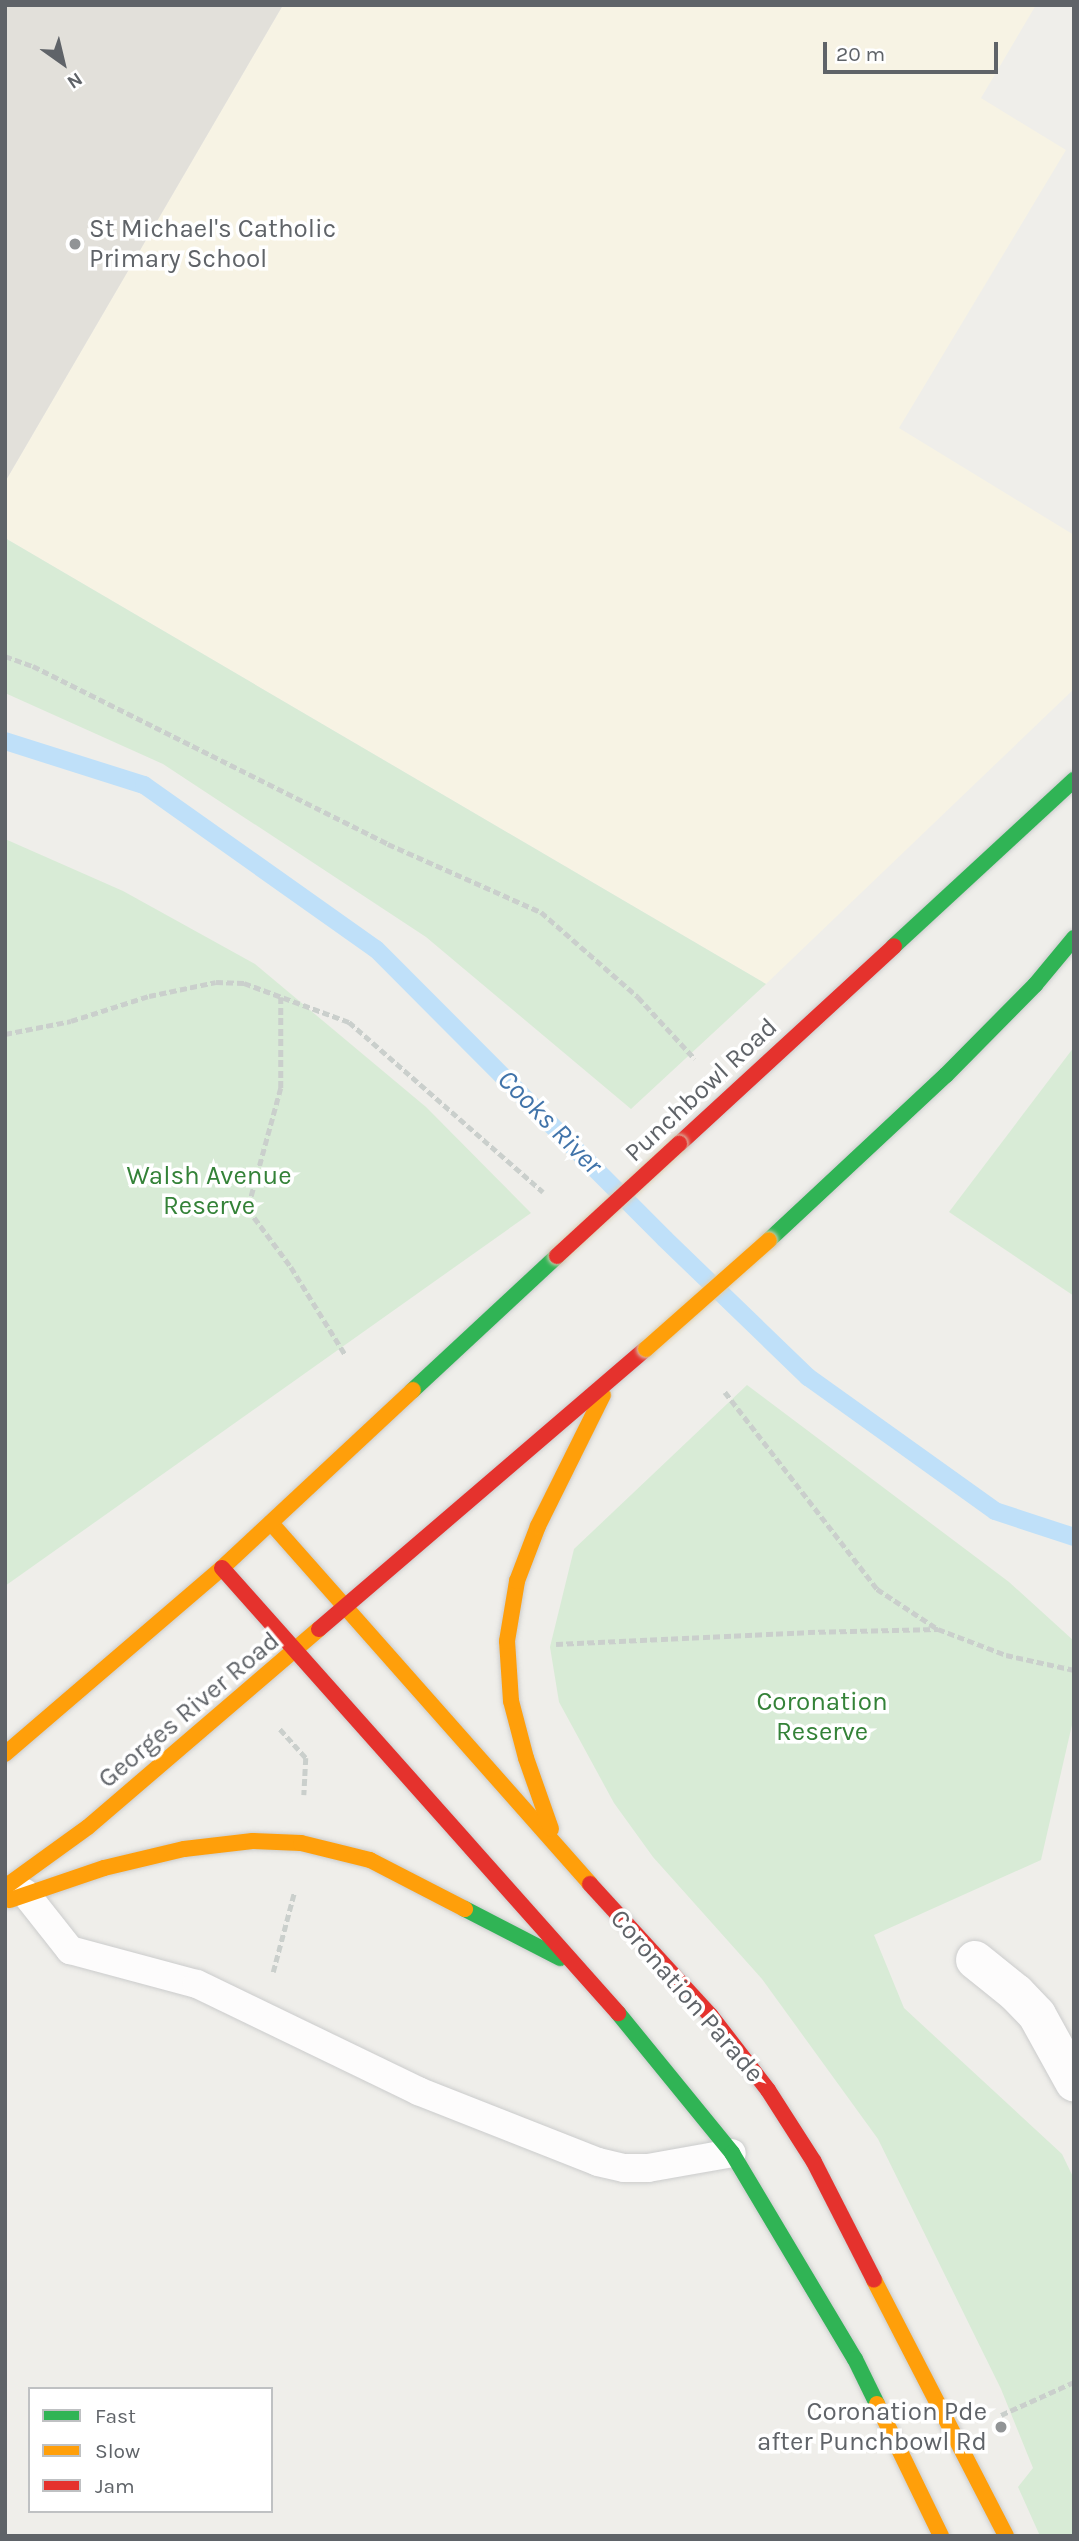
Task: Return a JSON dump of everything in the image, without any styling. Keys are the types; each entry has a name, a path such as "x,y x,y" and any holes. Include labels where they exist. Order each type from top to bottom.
{"main road":[{"name":"Punchbowl Road","path":"271,1523 387,1411 1074,780"},
{"path":"558,1849 526,1758 511,1701 507,1641 517,1581 538,1526 610,1380 769,1240 946,1075 1035,985 1074,938"},
{"name":"Georges River Road","path":"12,1894 610,1380"},
{"path":"5,1754 222,1569 271,1523"},
{"name":"Coronation Parade","path":"271,1523 347,1605 558,1849 710,2015 768,2090 814,2162 1006,2536"},
{"path":"222,1569 294,1653 583,1970 732,2153 855,2359 942,2536"},
{"path":"12,1894 184,1849 253,1841 301,1843 370,1860 583,1970"}],"street":[{"path":"975,1960 1016,1993 1037,2015 1074,2082"}],"lane":[{"path":"12,1894 70,1950 197,1984 418,2091 598,2162 624,2168 648,2168 732,2153"}],"path":[{"path":"5,656 33,666 388,844 541,912 638,997 704,1069"},
{"path":"5,1034 71,1021 149,996 216,982 244,983 349,1021 543,1192"},
{"path":"281,997 281,1088 248,1209 291,1267 345,1354"},
{"path":"725,1392 877,1589 939,1629 1006,1656 1074,1670"},
{"path":"554,1644 808,1632 939,1629"},
{"path":"279,1729 306,1758 304,1806"},
{"path":"261,2016 295,1890"},
{"path":"998,2416 1074,2382"}],"shaded area":[{"name":"St Michael's Catholic Primary School","path":"5,5 283,5 5,482"},
{"path":"283,5 1036,5 981,98 1066,150 899,428 1074,535 1074,689 766,984 5,538 5,482"}],"green space":[{"path":"5,538 766,984 631,1109 426,937 163,764 5,693"},
{"name":"Walsh Avenue Reserve","path":"5,839 123,891 255,964 426,1107 531,1213 5,1586"},
{"path":"1074,1047 1074,1296 949,1212"},
{"name":"Coronation Reserve","path":"747,1385 1009,1582 1074,1641 1074,1716 1041,1860 874,1935 904,2008 1062,2154 1074,2179 1074,2536 1040,2536 1018,2487 1033,2468 1001,2389 878,2139 762,1979 653,1857 614,1803 559,1702 550,1647 574,1549"}],"waterway":[{"name":"Cooks River","path":"5,741 144,785 376,949 665,1239 808,1377 995,1511 1074,1537"}],"traffic: fast":[{"path":"894,946 1074,780"},
{"path":"769,1240 946,1075 1035,985 1074,938"},
{"path":"413,1390 557,1256"},
{"path":"465,1909 560,1958"},
{"path":"618,2013 732,2153 855,2359 877,2404"}],"traffic: slow":[{"path":"646,1349 769,1240"},
{"path":"5,1754 222,1568 413,1390"},
{"path":"551,1829 526,1758 511,1701 507,1641 517,1581 538,1526 603,1395"},
{"path":"271,1523 590,1884"},
{"path":"5,1887 88,1827 319,1629"},
{"path":"10,1900 104,1868 184,1849 253,1841 301,1843 370,1860 465,1909"},
{"path":"874,2280 1006,2536"},
{"path":"877,2404 941,2536"}],"traffic: jam":[{"path":"679,1144 894,946"},
{"path":"557,1256 679,1144"},
{"path":"319,1629 646,1349"},
{"path":"222,1568 618,2013"},
{"path":"590,1884 710,2015 768,2090 814,2162 874,2280"}],"place":[{"name":"St Michael's Catholic Primary School","path":"75,244"},
{"name":"Coronation Pde after Punchbowl Rd","path":"1001,2427"}]}
